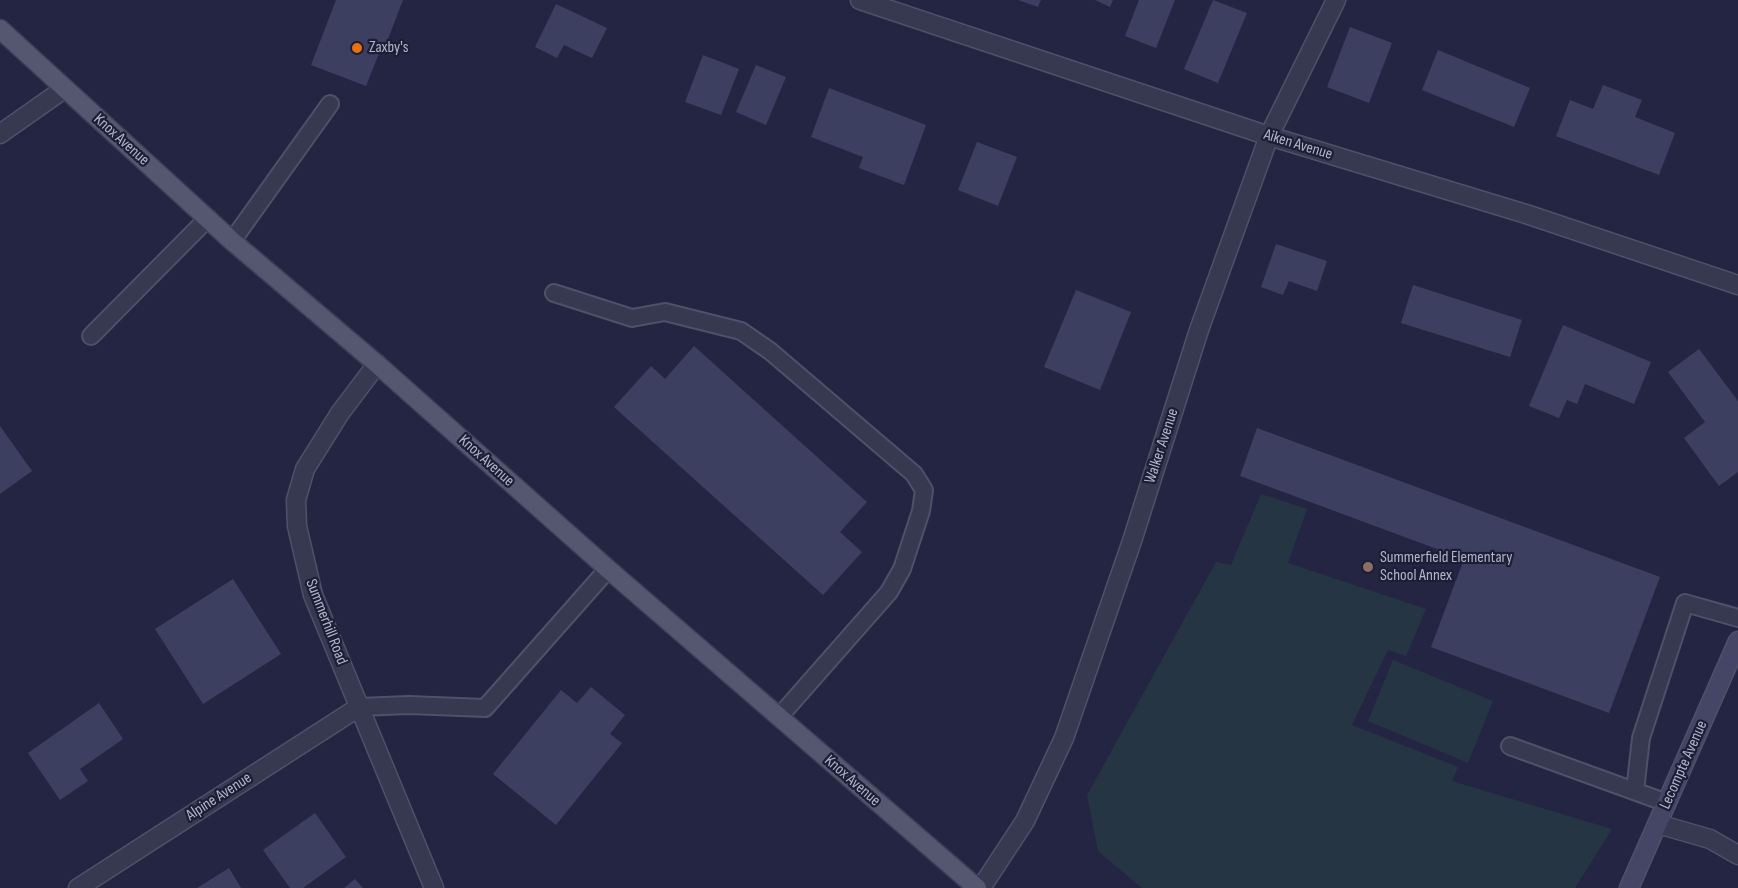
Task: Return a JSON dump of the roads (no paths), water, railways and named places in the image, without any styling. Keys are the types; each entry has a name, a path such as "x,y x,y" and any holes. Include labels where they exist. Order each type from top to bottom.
{"main road":[{"name":"Knox Avenue","path":"0,29 232,241 377,364 608,569 977,888"}],"street":[{"name":"Aiken Avenue","path":"860,0 1269,136 1526,214 1738,285"},
{"name":"Walker Avenue","path":"981,888 1025,821 1064,738 1132,541 1199,330 1269,136 1335,0"},
{"path":"0,134 64,89"},
{"name":"Summerhill Road","path":"377,364 340,413 305,469 296,500 297,526 313,595 434,888"},
{"name":"Lecompte Avenue","path":"1629,888 1738,641"},
{"name":"Alpine Avenue","path":"78,888 359,706"},
{"path":"1658,824 1710,838 1738,855"}],"lane":[{"path":"232,241 330,104"},
{"path":"91,336 208,218"},
{"path":"554,293 632,318 665,312 741,331 770,351 914,474 924,490 921,510 902,569 889,592 779,717"},
{"path":"359,706 485,708 608,569"},
{"path":"1635,791 1641,738 1685,603 1738,618"},
{"path":"1510,746 1667,803"}],"place":[{"name":"Zaxby's","path":"357,48"},
{"name":"Summerfield Elementary School Annex","path":"1368,567"}]}
